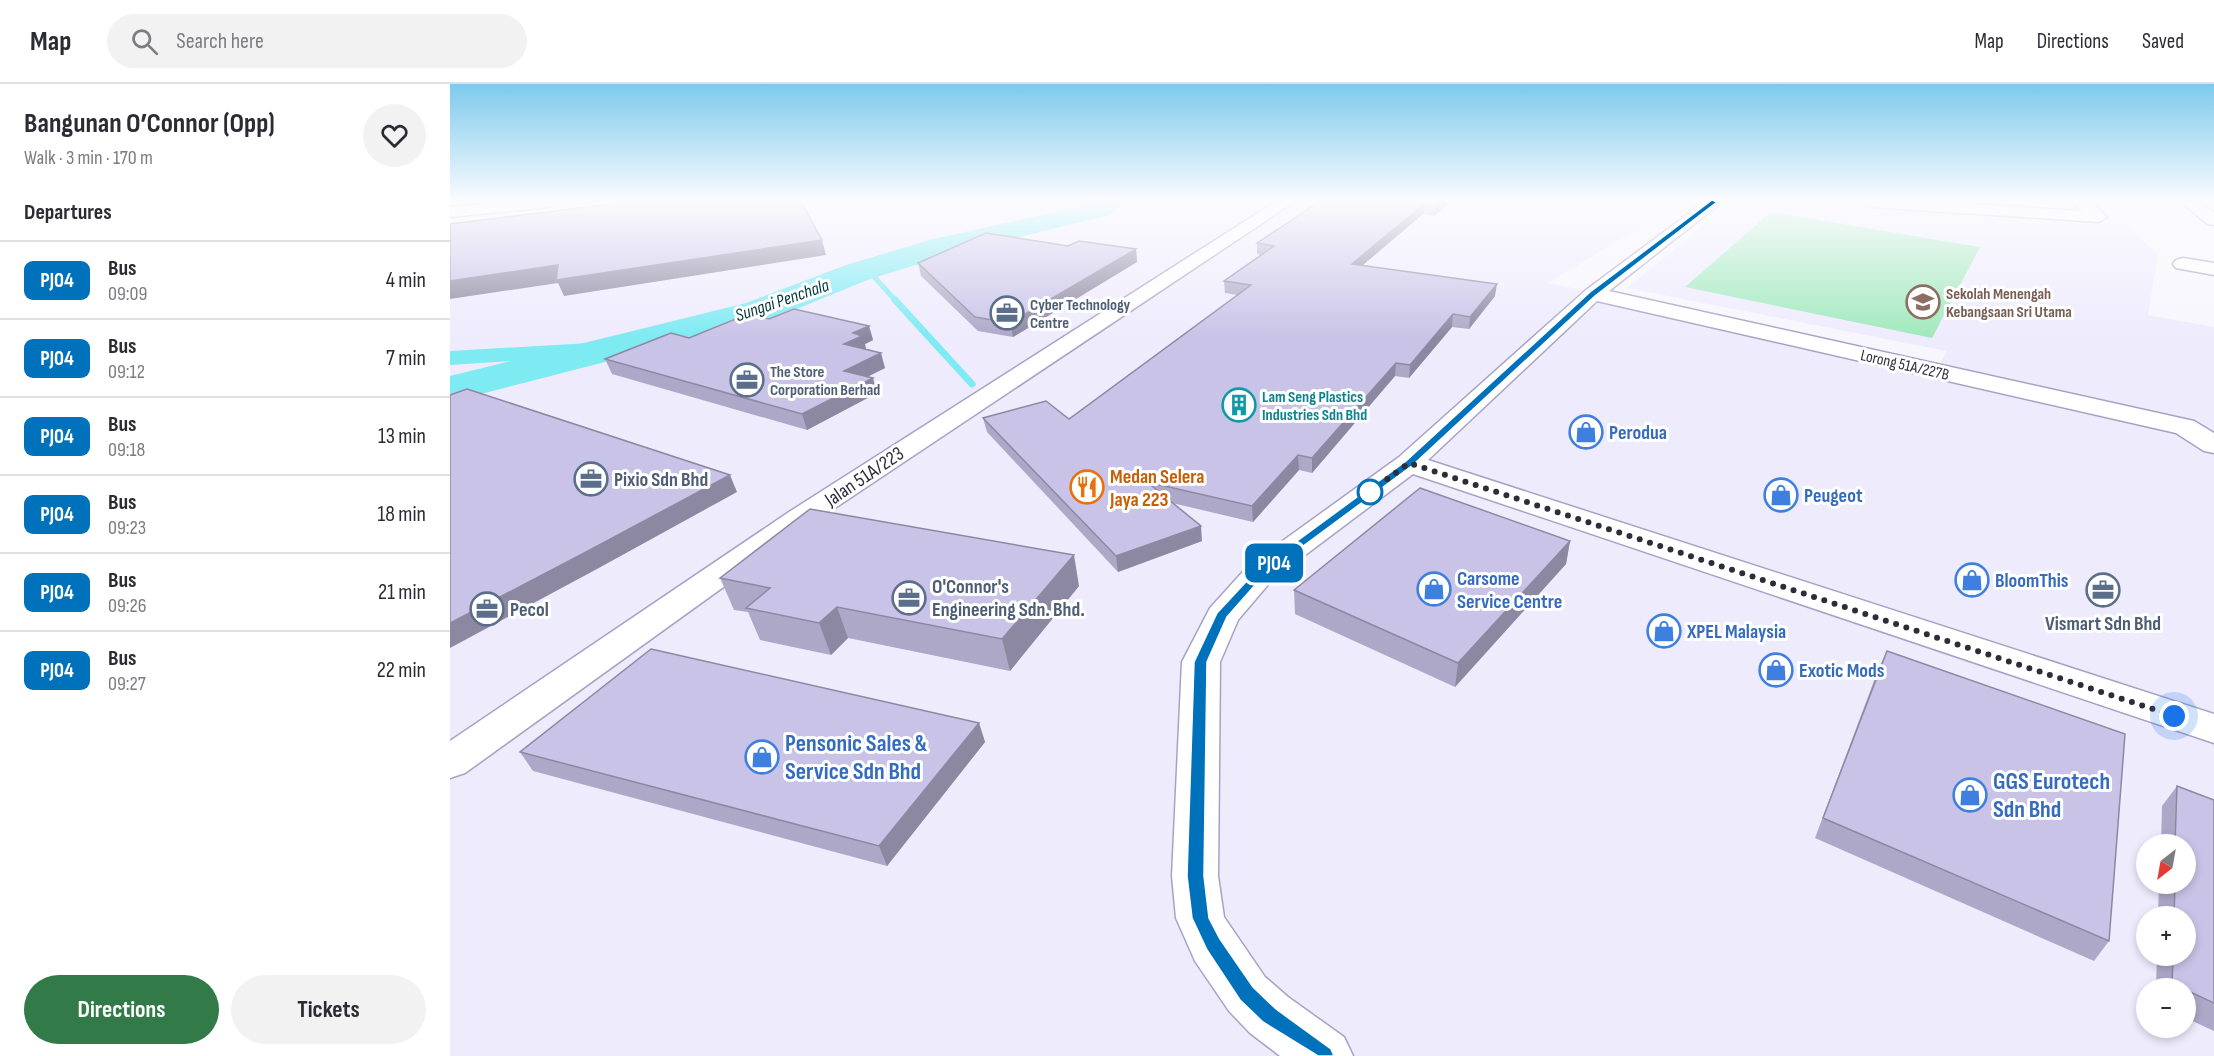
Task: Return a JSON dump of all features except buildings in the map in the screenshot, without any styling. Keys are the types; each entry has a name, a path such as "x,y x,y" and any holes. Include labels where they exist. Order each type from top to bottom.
{"main road":[{"name":"Jalan 51A/223","path":"450,762 800,519 1216,247"},
{"path":"1325,1056 1269,1015 1247,993 1213,945 1200,918 1196,876 1200,662 1222,616 1260,573 1409,463 1593,294 1654,247"},
{"name":"Lorong 51A/227B","path":"1593,294 2185,427 2214,445"},
{"path":"1409,463 2214,729"}],"shaded area":[{"path":"450,247 1607,247 1548,283 1940,363 1947,351 1627,288 1677,247 2151,247 2158,254 2148,315 2214,327 2214,1056 450,1056"}],"green space":[{"path":"1730,247 1980,247 1932,338 1685,287"}],"waterway":[{"name":"Sungai Penchala","path":"450,389 759,311 858,272 940,247"},
{"path":"868,270 896,301"},
{"path":"895,300 972,384"},
{"path":"450,358 607,349"}],"bus line":[{"name":"PJ04","path":"1325,1056 1269,1015 1247,993 1213,945 1200,918 1196,876 1200,662 1222,616 1260,573 1409,463 1593,294 1654,247"}],"place":[{"name":"Sekolah Menengah Kebangsaan Sri Utama","path":"1923,302"},
{"name":"Cyber Technology Centre","path":"1007,313"},
{"name":"The Store Corporation Berhad","path":"747,380"},
{"name":"Lam Seng Plastics Industries Sdn Bhd","path":"1239,405"},
{"name":"Perodua","path":"1586,432"},
{"name":"Pixio Sdn Bhd","path":"591,479"},
{"name":"Medan Selera Jaya 223","path":"1087,487"},
{"name":"Peugeot","path":"1781,495"},
{"name":"BloomThis","path":"1972,580"},
{"name":"Carsome Service Centre","path":"1434,589"},
{"name":"Vismart Sdn Bhd","path":"2103,590"},
{"name":"O'Connor's Engineering Sdn. Bhd.","path":"909,598"},
{"name":"Pecol","path":"487,609"},
{"name":"XPEL Malaysia","path":"1664,631"},
{"name":"Exotic Mods","path":"1776,670"},
{"name":"Pensonic Sales & Service Sdn Bhd","path":"762,757"},
{"name":"GGS Eurotech Sdn Bhd","path":"1970,795"}],"route":[{"path":"1370,492 1409,463 2174,716"}]}
